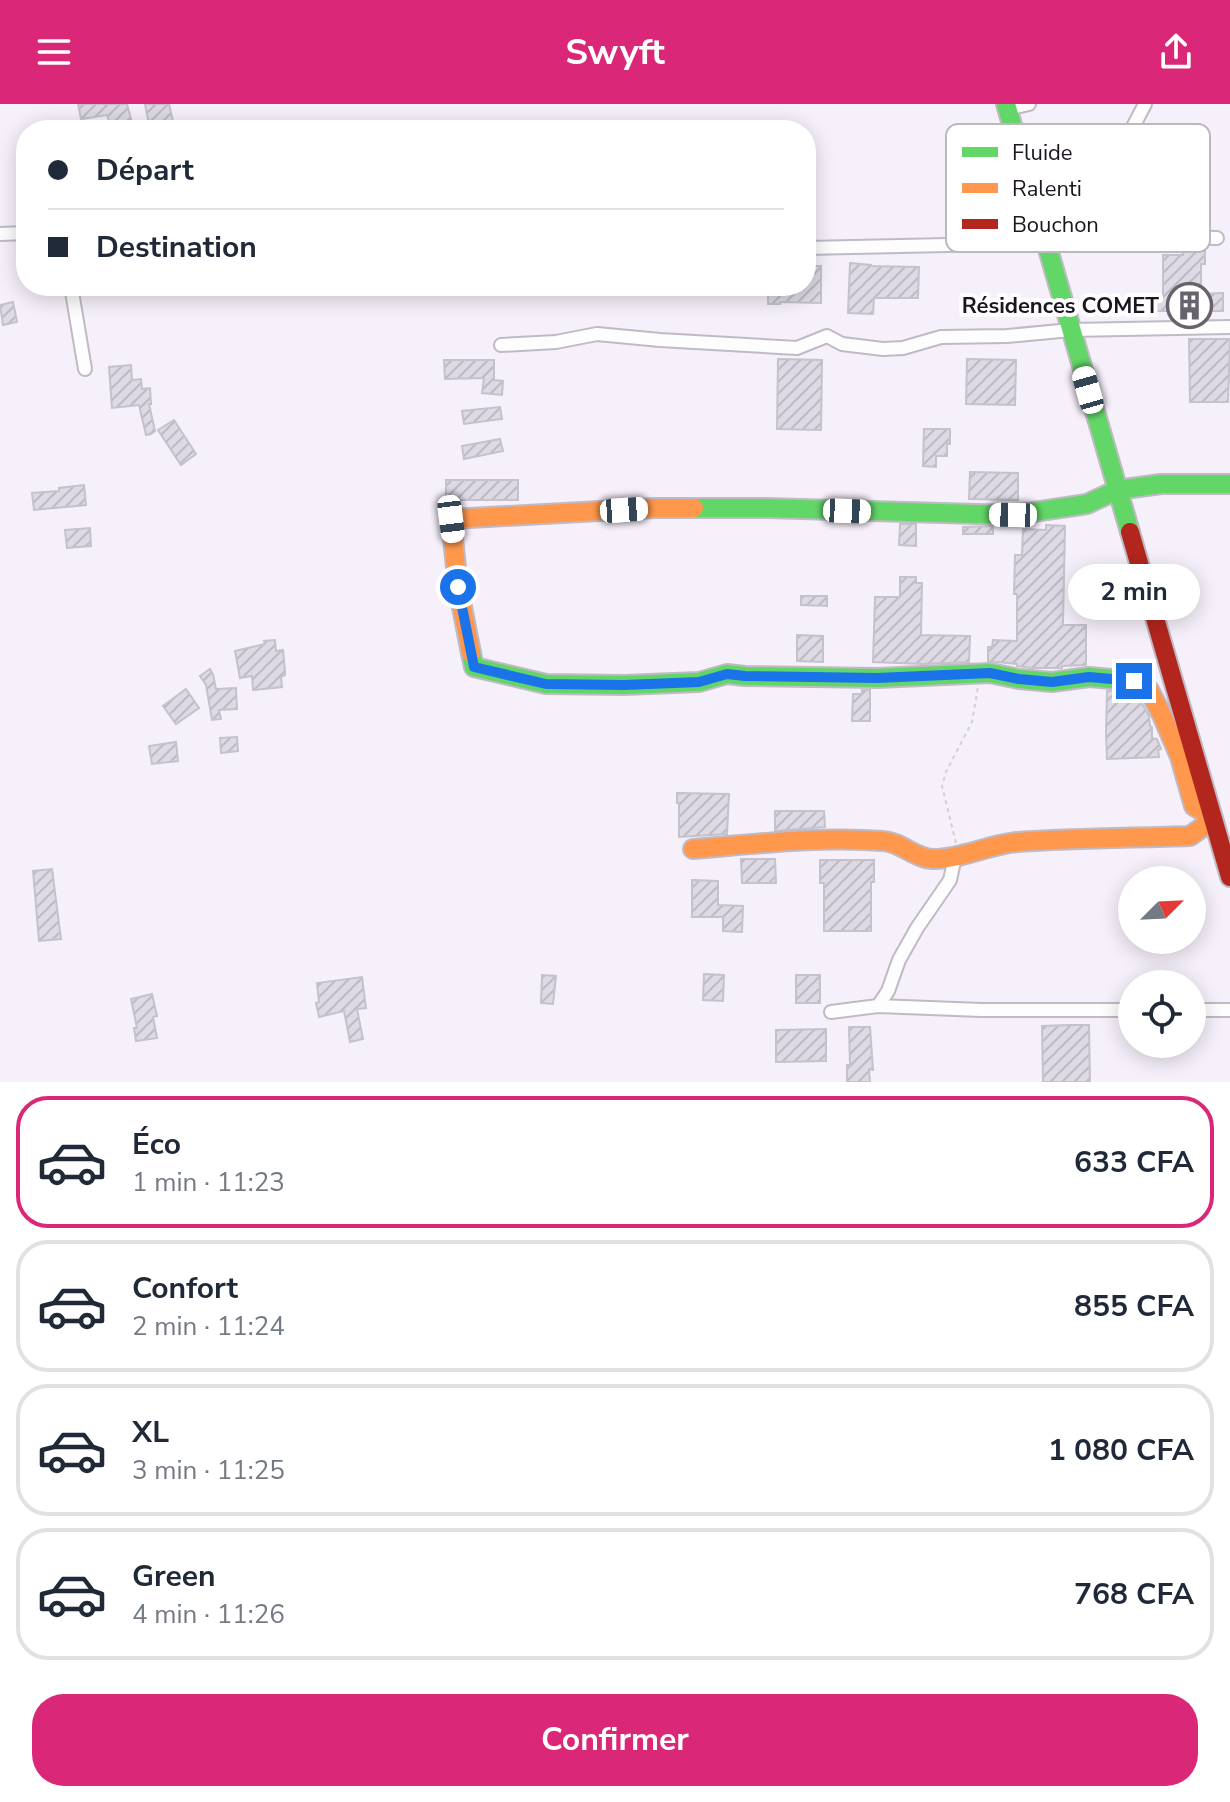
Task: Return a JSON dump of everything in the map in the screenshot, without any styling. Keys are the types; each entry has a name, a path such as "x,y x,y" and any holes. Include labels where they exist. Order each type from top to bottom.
{"street":[{"path":"1006,107 1029,104"},
{"path":"1135,124 1145,104"},
{"path":"1210,238 1217,238"},
{"path":"816,248 946,245"},
{"path":"1049,252 1230,877"},
{"path":"73,296 85,369"},
{"path":"501,345 556,342 597,334 797,348 827,336 842,344 883,349 903,348 941,337 1007,336 1071,330 1230,327"},
{"path":"1211,816 1194,806 1172,736 1149,690 1142,684 1114,678 1089,677 1052,682 990,673 877,678 727,674 699,682 546,684 474,667 458,587 451,519 655,508 1013,515 1087,504 1117,490 1161,484 1230,484"},
{"path":"693,849 845,838 889,841 919,857 932,859 955,857 1014,842 1190,836 1204,826 1211,816"},
{"path":"878,1006 917,928 950,880 955,857"},
{"path":"831,1012 878,1006 1118,1010"},
{"path":"1206,1010 1230,1010"}],"path":[{"path":"955,857 956,839 942,786 972,722 978,694 977,674"}],"building":[{"path":"78,104 127,104 131,120 109,120 107,115 81,119"},
{"path":"145,104 169,104 173,120 148,120"},
{"path":"1182,252 1205,252 1205,264 1201,264 1201,294 1223,293 1223,311 1157,311 1156,297 1163,297 1163,255 1183,255"},
{"path":"850,263 919,267 918,298 874,298 873,314 848,313"},
{"path":"816,266 821,266 821,303 768,304 768,296 816,296"},
{"path":"13,302 17,322 3,325 0,305"},
{"path":"1189,339 1230,339 1228,402 1190,402"},
{"path":"778,359 822,360 821,430 777,429"},
{"path":"967,359 1016,360 1015,405 966,404"},
{"path":"444,360 494,360 494,380 503,381 502,395 482,393 484,378 445,379"},
{"path":"131,365 132,380 141,379 142,389 150,388 149,404 155,431 151,434 146,435 139,405 112,408 109,367"},
{"path":"500,407 502,419 464,424 462,411"},
{"path":"174,420 196,454 181,465 158,430"},
{"path":"924,429 950,429 947,456 936,456 936,467 923,466"},
{"path":"500,439 503,451 464,459 462,446"},
{"path":"970,472 1018,473 1018,500 969,499"},
{"path":"446,480 518,480 518,500 446,500"},
{"path":"84,485 86,505 34,510 32,493"},
{"path":"900,524 916,524 916,546 899,545"},
{"path":"1046,525 1065,526 1063,625 1086,625 1086,665 1031,668 988,661 988,647 992,647 993,640 1017,641 1015,555 1022,555 1023,529 1046,530"},
{"path":"993,526 993,534 963,534 963,527"},
{"path":"90,528 91,546 67,548 65,530"},
{"path":"900,577 916,577 916,583 922,583 921,635 970,636 969,662 873,662 875,597 900,597"},
{"path":"801,596 827,596 827,606 801,605"},
{"path":"797,635 823,636 823,662 797,661"},
{"path":"275,640 276,651 283,650 285,675 281,677 282,687 253,690 252,676 240,678 235,651"},
{"path":"210,669 216,689 236,688 237,709 219,710 221,719 212,720 206,685 200,676"},
{"path":"186,689 199,708 176,724 163,706"},
{"path":"862,690 870,690 870,721 852,721 853,694 862,694"},
{"path":"1107,691 1127,692 1127,702 1140,700 1149,716 1152,738 1157,739 1161,749 1158,750 1159,757 1107,759"},
{"path":"237,737 238,751 221,753 220,738"},
{"path":"176,742 178,761 152,764 149,746"},
{"path":"677,793 729,794 727,834 679,837"},
{"path":"775,811 824,811 825,827 775,831"},
{"path":"741,859 775,859 776,883 742,883"},
{"path":"820,860 874,860 871,931 824,931 824,883 820,883"},
{"path":"52,869 61,939 39,941 33,871"},
{"path":"692,880 718,881 718,905 743,906 742,932 723,931 723,917 692,917"},
{"path":"704,974 724,975 723,1001 703,1000"},
{"path":"542,975 556,976 553,1004 541,1003"},
{"path":"796,975 820,975 820,1003 796,1003"},
{"path":"362,977 366,1008 357,1009 363,1039 350,1042 344,1011 319,1017 317,983"},
{"path":"152,994 157,1016 153,1017 157,1038 136,1041 134,1028 137,1028 131,999"},
{"path":"1089,1025 1090,1082 1043,1082 1042,1026"},
{"path":"849,1027 870,1027 873,1070 869,1069 870,1082 847,1082"},
{"path":"826,1029 826,1061 776,1062 776,1030"}],"traffic: fast":[{"path":"1006,104 1012,124"},
{"path":"1049,252 1130,532"},
{"path":"694,508 1013,515 1087,504 1117,490 1161,484 1230,484"},
{"path":"471,653 474,667 546,684 699,682 727,674 877,678 990,673 1052,682 1089,677 1134,681"}],"traffic: slow":[{"path":"471,653 458,587 451,519 694,508"},
{"path":"693,849 836,839 890,842 934,859 1018,842 1190,836 1204,826 1211,816 1194,806 1180,757 1162,715 1149,690 1134,681"}],"traffic: jam":[{"path":"1130,532 1230,877"}],"place":[{"name":"Résidences COMET","path":"1190,305"}],"route":[{"path":"458,587 474,667 546,684 699,682 727,674 877,678 990,673 1052,682 1089,677 1134,681"}]}
